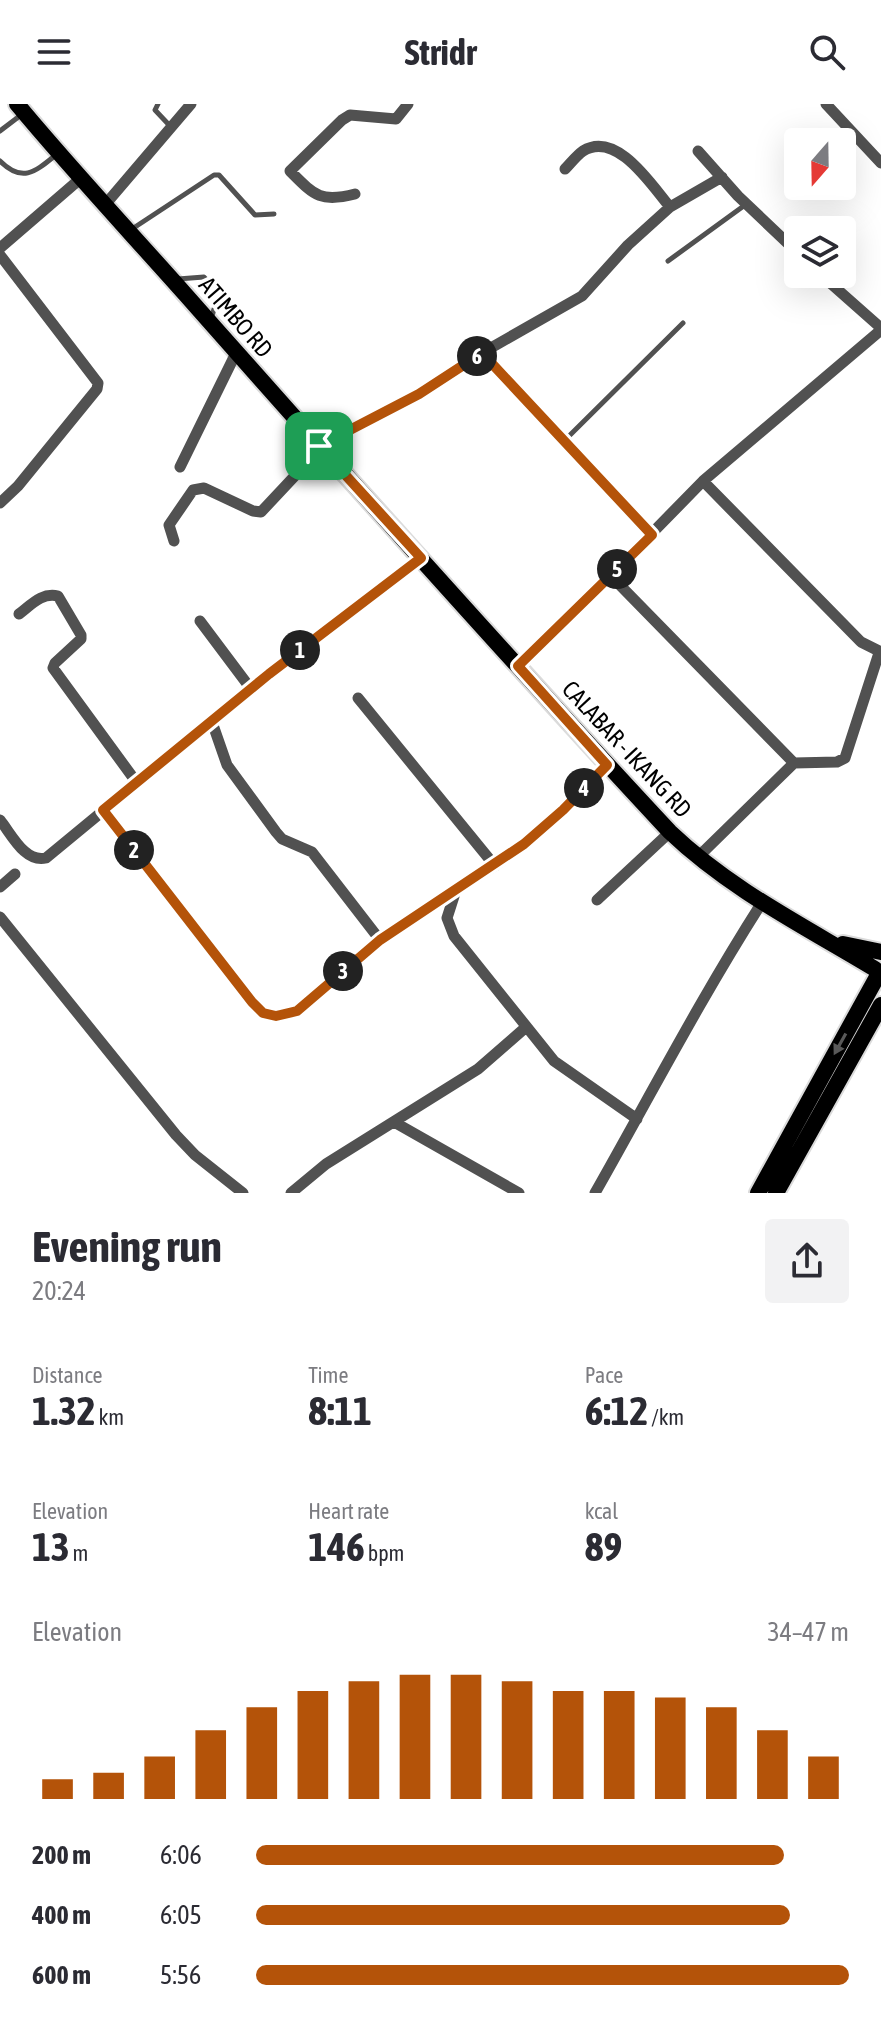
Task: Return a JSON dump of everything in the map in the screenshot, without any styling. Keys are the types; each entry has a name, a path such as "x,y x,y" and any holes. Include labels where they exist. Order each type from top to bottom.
{"main road":[{"name":"ATIMBO RD","path":"21,108 80,179 421,558"},
{"name":"CALABAR - IKANG RD","path":"421,558 607,765 697,858 761,904 879,966 758,1193"},
{"path":"776,1193 881,1005"}],"street":[{"path":"104,206 191,104"},
{"path":"355,194 332,200 321,197 312,193 290,171 350,115 396,119 408,104"},
{"path":"826,104 881,163"},
{"path":"565,169 583,151 602,147 611,149 627,157 670,207"},
{"path":"698,151 746,205 784,240"},
{"path":"174,541 169,525 193,490 204,488 261,512 320,447 419,394 482,353 582,296 628,245 670,207 722,177"},
{"path":"0,248 80,179"},
{"path":"0,255 98,383 97,389 18,486 0,503"},
{"path":"518,666 703,481 881,329 836,288"},
{"path":"180,467 236,353"},
{"path":"482,353 652,535"},
{"path":"697,858 794,763 837,762 845,758 880,653 861,642 703,481"},
{"path":"0,820 30,857 41,860 251,689 421,558"},
{"path":"611,576 794,763"},
{"path":"19,614 40,598 51,594 58,596 81,639 53,668 137,783"},
{"path":"200,621 251,689"},
{"path":"358,698 495,866"},
{"path":"212,722 227,765 276,832 282,839 312,852 380,940"},
{"path":"103,810 252,1002 263,1013 276,1016 297,1011 380,940 495,866 563,810 607,765"},
{"path":"597,900 670,832"},
{"path":"0,887 15,874"},
{"path":"457,890 447,918 454,936 525,1028 563,1069 637,1119"},
{"path":"595,1193 691,1017 761,904"},
{"path":"0,917 176,1135 195,1155 243,1193"},
{"path":"291,1193 317,1170 478,1069 525,1028"},
{"path":"394,1122 519,1193"}],"lane":[{"path":"158,104 155,110 171,128"},
{"path":"0,131 21,108"},
{"path":"0,161 11,171 24,174 36,170 58,153"},
{"path":"128,232 214,175 219,175 255,215 274,214"},
{"path":"668,261 746,205"},
{"path":"172,280 204,277 215,287 218,301 210,323"},
{"path":"564,441 683,323"}],"route":[{"path":"482,353 652,535 518,666 607,765 563,810 495,866 380,940 297,1011 276,1016 263,1013 252,1002 103,810 269,674 421,558 319,446 419,394 482,353"}]}
